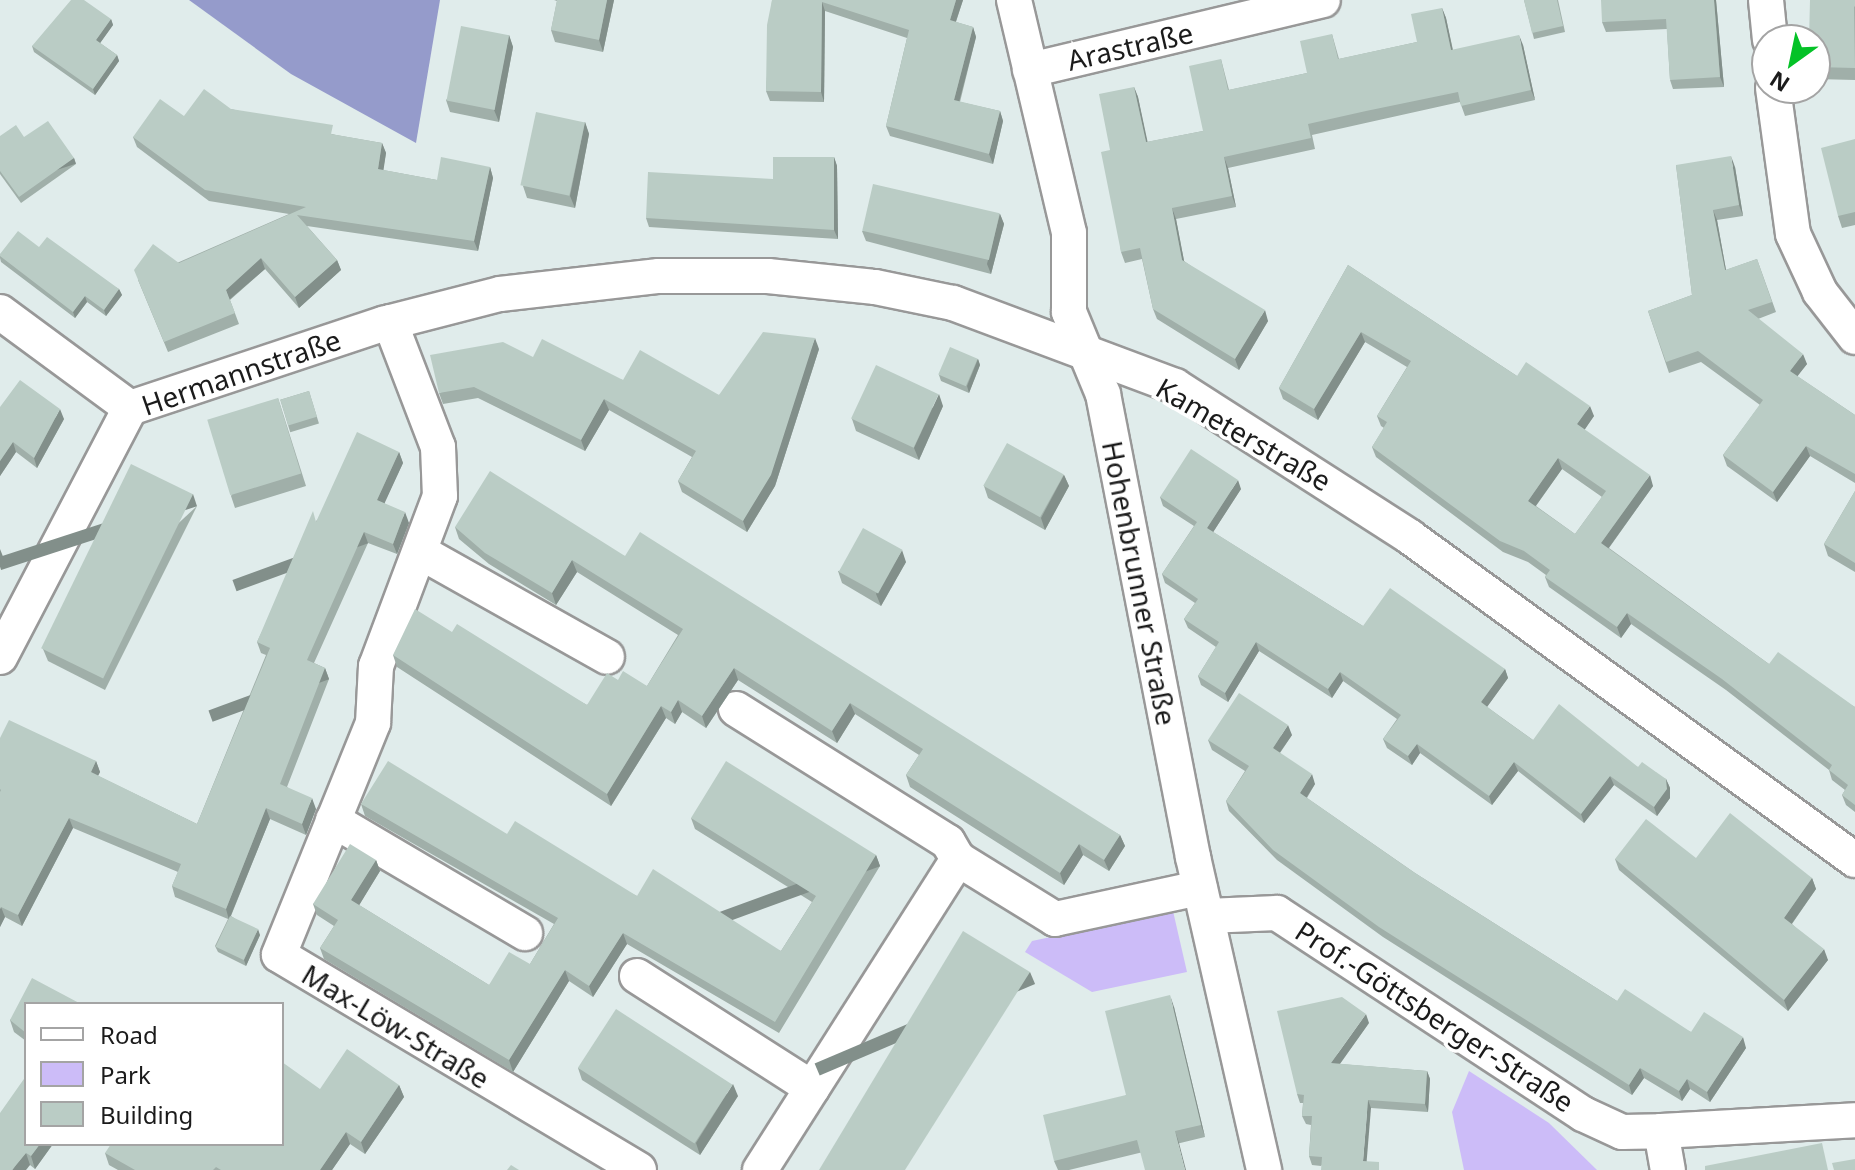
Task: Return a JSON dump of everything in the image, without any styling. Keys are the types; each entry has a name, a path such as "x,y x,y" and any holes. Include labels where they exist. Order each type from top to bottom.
{"street":[{"name":"Hohenbrunner Straße","path":"1014,0 1069,233 1069,312 1103,394 1203,902 1264,1170"},
{"name":"Arastraße","path":"1030,70 1323,0"},
{"path":"1766,0 1768,24"},
{"path":"1775,104 1793,234 1820,292 1855,337"},
{"name":"Kameterstraße","path":"390,322 591,280 768,276 953,303 1175,386 1318,475 1855,860"},
{"path":"0,312 130,408"},
{"name":"Hermannstraße","path":"0,657 130,408 390,322"},
{"name":"Max-Löw-Straße","path":"390,322 438,447 440,496 422,553 376,666 373,723 279,955 639,1170"},
{"path":"422,553 607,657"},
{"name":"Prof.-Göttsberger-Straße","path":"736,709 948,842 958,859 1055,919 1203,902 1277,913 1583,1114 1622,1132 1855,1120"},
{"path":"333,820 525,933"},
{"path":"760,1170 958,859"},
{"path":"637,976 812,1088"},
{"path":"1661,1131 1668,1170"}],"shaded area":[{"path":"189,0 440,0 416,143 291,74"}],"green space":[{"path":"1173,911 1187,972 1092,992 1025,952 1032,941"},
{"path":"1469,1071 1549,1123 1597,1170 1464,1170 1452,1112"}],"building":[{"path":"71,0 84,0 111,19 96,40 117,55 93,89 32,46"},
{"path":"557,0 607,0 599,40 551,30"},
{"path":"772,0 956,0 950,20 973,27 954,100 1000,111 989,154 886,126 909,30 822,2 821,92 766,91 767,25"},
{"path":"1524,0 1557,0 1563,26 1532,33"},
{"path":"1601,0 1714,0 1720,77 1670,80 1666,19 1602,22"},
{"path":"1810,0 1855,0 1855,68 1831,67 1831,24 1809,24"},
{"path":"1442,8 1451,50 1519,35 1531,90 1461,106 1458,92 1366,111 1308,124 1311,138 1224,157 1232,196 1172,208 1182,260 1265,310 1235,359 1153,309 1140,248 1121,252 1101,152 1110,150 1099,94 1134,87 1146,142 1203,131 1189,66 1221,59 1228,90 1307,73 1300,41 1332,34 1338,59 1417,42 1411,14"},
{"path":"461,26 509,35 495,110 446,101"},
{"path":"204,89 231,109 333,125 331,134 382,143 378,169 437,180 441,157 490,167 474,241 297,215 337,260 295,297 261,258 226,290 235,313 164,342 134,270 153,244 179,263 306,207 205,190 133,137 160,99 184,116"},
{"path":"536,112 585,122 569,196 520,185"},
{"path":"48,121 74,158 19,197 0,171 0,136 16,125 24,137"},
{"path":"1855,139 1855,212 1838,216 1821,148"},
{"path":"1731,156 1739,205 1713,210 1725,270 1757,259 1772,302 1748,310 1803,354 1790,371 1855,415 1855,474 1806,446 1773,492 1723,455 1763,400 1698,351 1666,362 1648,311 1692,295 1676,165"},
{"path":"773,157 834,157 834,230 646,218 648,172 773,179"},
{"path":"873,184 1000,213 989,260 862,231"},
{"path":"18,231 39,247 47,237 119,289 104,310 85,296 73,312 0,256"},
{"path":"1348,265 1517,376 1526,362 1590,406 1577,424 1650,475 1601,543 1769,664 1778,652 1855,707 1855,805 1842,795 1848,785 1829,770 1832,765 1722,679 1627,613 1617,627 1545,577 1550,570 1524,551 1500,541 1372,447 1387,422 1377,416 1411,361 1361,332 1314,409 1279,388","holes":["1558,458 1606,491 1575,534 1528,501"]},
{"path":"763,332 815,338 771,475 743,521 678,481 696,451 604,399 581,440 474,387 439,393 430,355 503,342 533,357 542,339 623,380 640,350 719,395"},
{"path":"950,347 978,359 966,386 938,375"},
{"path":"876,365 939,394 914,448 851,418"},
{"path":"20,380 60,409 34,458 13,442 0,461 0,407"},
{"path":"309,391 317,417 288,426 280,400"},
{"path":"278,398 301,474 230,495 207,420"},
{"path":"357,432 399,452 377,500 405,512 393,544 364,532 307,660 325,668 280,784 312,798 302,824 266,808 226,909 172,886 181,864 69,818 18,915 0,909 0,738 9,720 96,761 91,772 197,824 270,648 257,642 313,511 316,522"},
{"path":"1007,443 1064,475 1040,517 983,486"},
{"path":"1191,449 1238,480 1207,528 1363,626 1390,588 1505,669 1481,702 1533,740 1559,704 1638,767 1642,762 1666,779 1667,789 1654,807 1610,776 1581,814 1514,762 1489,796 1417,744 1408,756 1383,739 1401,715 1340,672 1328,689 1256,642 1225,693 1198,676 1219,642 1184,619 1198,599 1162,574 1197,522 1160,497"},
{"path":"131,464 193,494 103,679 41,648"},
{"path":"490,471 625,556 640,532 1120,835 1104,860 1079,844 1060,873 906,775 923,749 850,703 832,731 734,668 702,716 678,700 671,712 661,706 607,794 393,655 415,609 452,632 457,624 587,705 607,673 618,680 623,671 647,686 683,629 572,560 552,593 485,553 455,527"},
{"path":"1855,491 1855,563 1824,544"},
{"path":"863,528 902,550 878,594 839,572"},
{"path":"1239,693 1288,725 1273,748 1312,774 1300,793 1415,873 1617,1001 1625,989 1691,1032 1704,1012 1743,1037 1707,1092 1687,1079 1679,1091 1640,1068 1629,1085 1379,927 1273,850 1226,801 1249,766 1208,740"},
{"path":"388,761 507,834 515,821 637,896 653,869 781,951 816,896 691,818 726,761 876,855 775,1022 623,933 589,986 565,970 509,1060 320,948 338,920 313,904 350,844 376,860 351,900 489,985 509,952 530,964 558,918 361,804"},
{"path":"1730,813 1812,878 1784,918 1824,949 1784,1000 1615,859 1646,819 1696,858"},
{"path":"230,916 258,929 244,960 216,947"},
{"path":"963,931 1030,972 905,1170 819,1170"},
{"path":"32,978 77,1002 24,1002 24,1031 10,1020"},
{"path":"1170,995 1201,1125 1175,1131 1185,1170 1145,1170 1137,1140 1054,1161 1043,1115 1126,1095 1105,1011"},
{"path":"1342,997 1366,1014 1331,1063 1427,1071 1425,1104 1368,1100 1363,1161 1379,1162 1379,1170 1321,1170 1322,1157 1309,1156 1312,1116 1302,1116 1304,1095 1297,1094 1277,1011"},
{"path":"616,1009 733,1085 694,1143 578,1068"},
{"path":"347,1049 399,1085 361,1142 346,1132 320,1170 221,1170 216,1167 213,1170 135,1170 105,1153 110,1146 284,1146 284,1063 320,1089"},
{"path":"24,1079 24,1146 38,1146 31,1156 26,1153 12,1170 0,1170 0,1113"},
{"path":"1822,1143 1828,1170 1705,1170 1705,1166"},
{"path":"1855,1159 1855,1170 1834,1170 1832,1163"}]}
